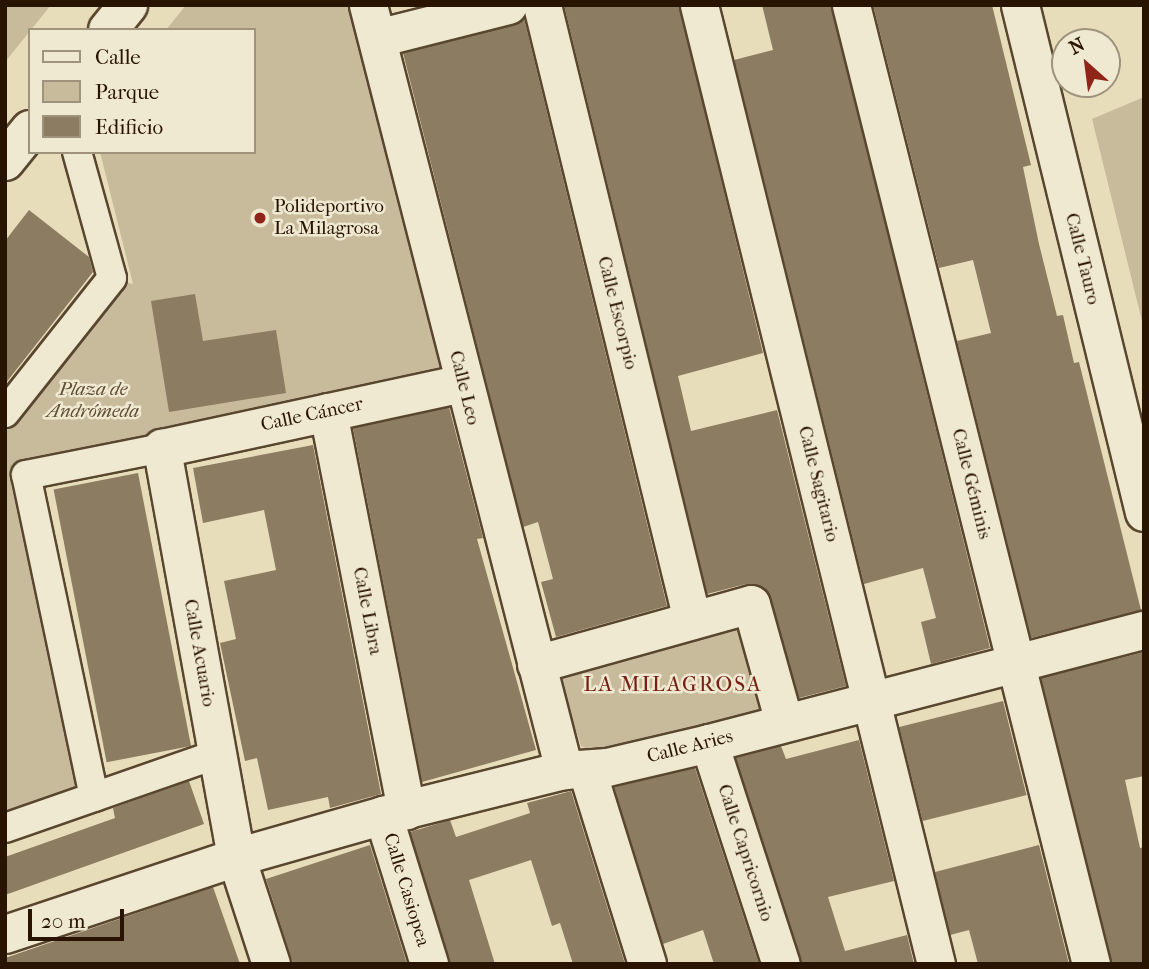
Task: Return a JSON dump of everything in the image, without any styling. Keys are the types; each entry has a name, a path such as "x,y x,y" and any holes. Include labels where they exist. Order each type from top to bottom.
{"street":[{"path":"110,28 128,5"},
{"path":"372,21 508,5"},
{"name":"Calle Escorpio","path":"541,5 692,620"},
{"name":"Calle Sagitario","path":"699,5 936,964"},
{"name":"Calle Géminis","path":"852,5 1091,964"},
{"name":"Calle Tauro","path":"1020,5 1144,512"},
{"name":"Calle Leo","path":"372,21 462,383 536,664 647,964"},
{"path":"5,161 28,132"},
{"path":"5,412 112,278 78,154"},
{"name":"Calle Cáncer","path":"162,448 462,383"},
{"name":"Calle Libra","path":"328,412 394,813"},
{"path":"94,797 26,475 162,448"},
{"name":"Calle Acuario","path":"162,448 236,858 271,964"},
{"path":"536,664 751,604 784,722"},
{"name":"Calle Aries","path":"5,934 236,858 394,813 575,770 709,743 1144,630"},
{"name":"Calle Capricornio","path":"709,743 781,964"},
{"path":"8,818 94,797 217,754"},
{"name":"Calle Casiopea","path":"394,813 429,964"}],"green space":[{"path":"5,5 51,5 32,28 28,28 28,34 5,62"},
{"name":"Polideportivo La Milagrosa","path":"186,5 350,5 441,367 160,429 162,448 27,475 94,797 13,825 5,802 5,413 112,278 133,284 100,154 256,154 256,28 168,28"},
{"path":"1144,97 1144,329 1092,119"},
{"path":"735,620 751,629 770,698 759,711 600,754 581,746 560,682 571,664"}],"building":[{"path":"564,5 679,5 763,353 678,376 691,431 777,410 846,686 799,698 765,589 746,584 707,594"},
{"path":"762,5 831,5 990,648 931,664 921,622 936,618 923,568 864,584 734,60 773,50"},
{"path":"873,5 992,5 1031,165 1023,167 1039,244 1057,316 1063,315 1074,363 1079,362 1141,610 1031,638 957,341 991,333 973,260 939,268"},
{"path":"524,18 667,606 556,637 541,582 553,579 538,522 523,527 403,53 513,25"},
{"path":"29,210 89,257 93,272 5,384 5,241"},
{"path":"195,294 203,341 276,330 286,393 169,412 151,301"},
{"path":"449,407 483,538 477,539 536,750 422,782 353,428"},
{"path":"313,445 381,794 330,808 328,797 268,810 257,758 245,761 220,643 236,639 224,581 276,570 264,510 203,523 193,468"},
{"path":"138,473 191,746 107,762 54,489"},
{"path":"1144,652 1144,776 1125,780 1140,848 1144,847 1144,964 1111,964 1041,678"},
{"path":"1003,701 1026,795 923,821 899,727"},
{"path":"859,740 894,881 828,897 845,951 907,935 914,964 801,964 736,758 781,746 786,759"},
{"path":"695,768 759,964 714,964 703,930 663,944 614,787"},
{"path":"189,781 204,824 5,895 5,857 115,818 113,808"},
{"path":"571,791 625,964 573,964 560,923 552,926 531,860 469,880 495,964 449,964 410,832 450,820 456,837 530,813 527,803"},
{"path":"370,845 407,964 293,964 266,879"},
{"path":"1039,845 1069,964 978,964 969,930 950,935 935,872"},
{"path":"213,887 240,964 5,964 5,958"}],"place":[{"name":"Polideportivo La Milagrosa","path":"260,218"}],"district":[{"name":"LA MILAGROSA","path":"673,684"}],"park label":[{"name":"Plaza de Andrómeda","path":"93,401"}]}
